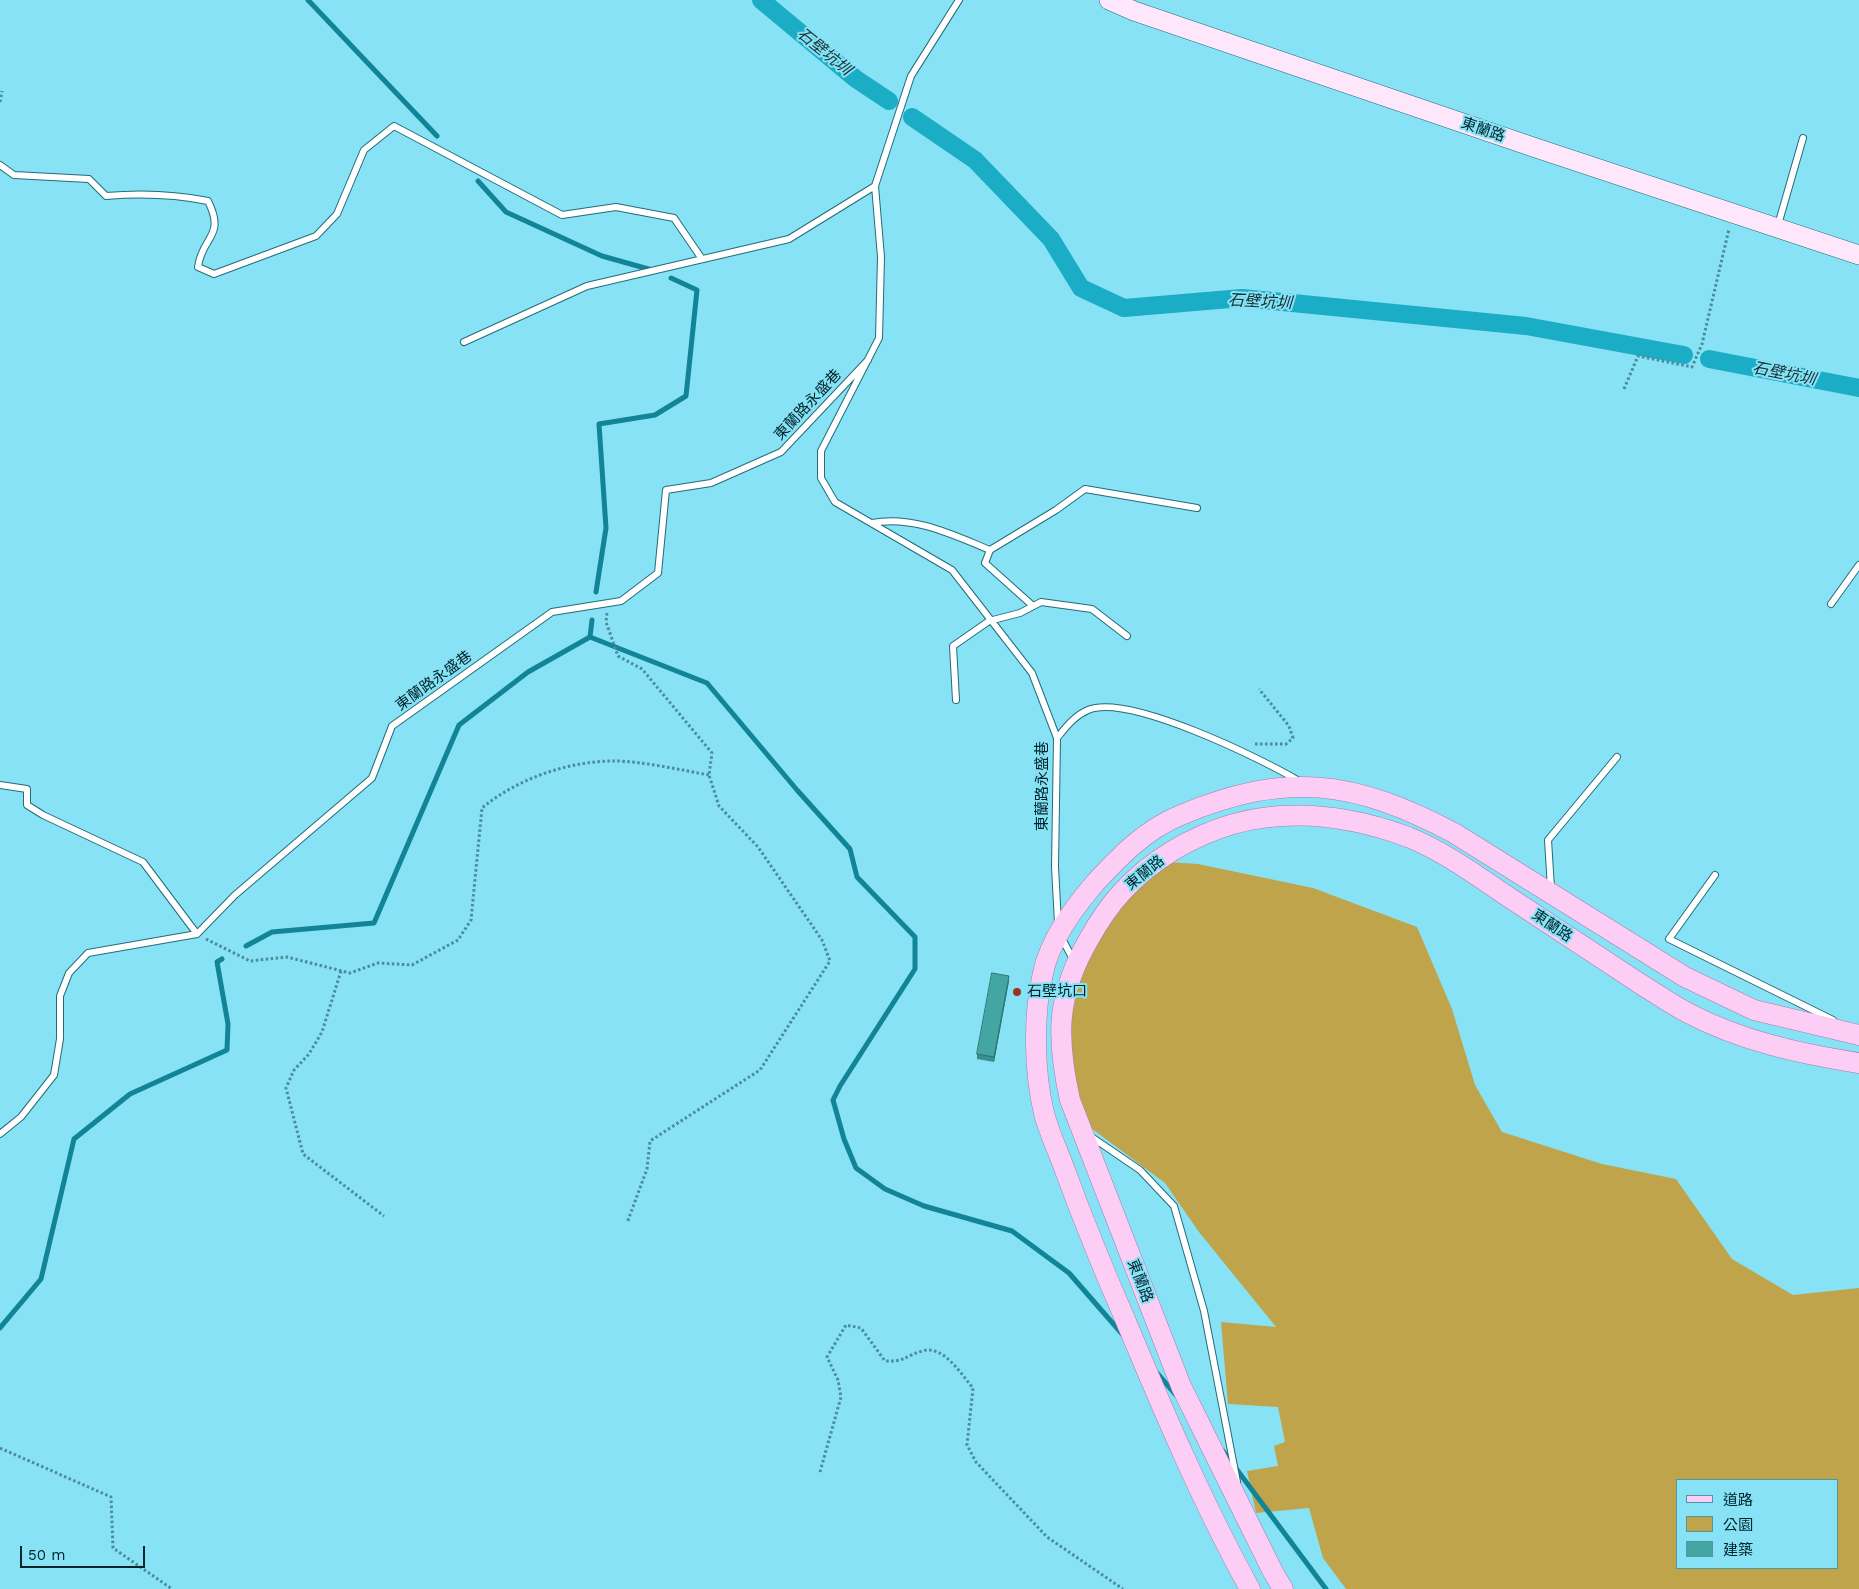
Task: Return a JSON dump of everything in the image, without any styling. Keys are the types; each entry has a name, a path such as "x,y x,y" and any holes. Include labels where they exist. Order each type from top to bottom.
{"main road":[{"name":"東蘭路","path":"1250,1589 1224,1540 1148,1375 1088,1232 1044,1113 1037,1061 1038,1014 1043,972 1058,932 1087,893 1125,850 1168,820 1220,798 1266,788 1309,786 1368,796 1419,815 1454,834 1685,976 1737,1002 1784,1018 1859,1034"},
{"name":"東蘭路","path":"1283,1589 1184,1393 1070,1100 1062,1062 1062,1016 1065,990 1075,962 1106,909 1139,874 1177,848 1219,828 1252,819 1279,814 1323,816 1367,824 1410,838 1471,871 1689,1014 1766,1044 1859,1063"}],"street":[{"name":"東蘭路","path":"1109,0 1134,11 1536,148 1859,255"}],"lane":[{"name":"東蘭路永盛巷","path":"959,0 911,76 875,186 881,257 879,338 821,451 821,478 835,502 952,570 1032,673 1057,738 1055,867 1058,932 1075,962"},
{"path":"0,165 14,175 89,179 106,196 139,193 178,195 208,201 216,216 214,234 200,254 198,268 214,274 316,236 337,214 364,150 394,126 562,216 616,207 674,218 702,259"},
{"path":"1778,228 1803,138"},
{"path":"464,342 587,286 788,238 875,186"},
{"name":"東蘭路永盛巷","path":"197,934 235,895 372,778 392,726 552,612 621,601 658,573 666,490 710,483 781,452 868,360"},
{"path":"1033,606 985,563 990,550 1056,510 1085,489 1198,508"},
{"path":"872,523 886,521 935,528 990,550"},
{"path":"1831,604 1859,565"},
{"path":"956,700 953,646 989,620 1020,613 1041,602 1092,609 1127,636"},
{"name":"東蘭路","path":"1057,738 1073,719 1090,709 1118,708 1147,714 1206,736 1266,763 1309,786"},
{"path":"1551,895 1548,840 1616,757"},
{"path":"0,785 27,789 27,805 43,815 142,862 197,934 88,953 69,973 60,996 60,1040 54,1075 21,1117 0,1134"},
{"path":"1715,875 1669,939 1859,1034"},
{"path":"1081,1129 1140,1170 1174,1206 1204,1311 1242,1507"}],"path":[{"path":"0,102 2,91"},
{"path":"1624,389 1638,356 1692,367 1702,344 1733,212"},
{"path":"608,604 606,622 618,656 642,669 712,753 709,775 719,806 758,847 822,940 830,961 760,1070 650,1141 647,1169 627,1223"},
{"path":"1253,744 1286,744 1292,738 1289,726 1260,689"},
{"path":"197,934 250,961 287,956 350,973 378,963 412,965 458,940 471,920 482,808 502,792 566,766 614,760 709,775"},
{"path":"341,971 322,1032 309,1054 294,1070 286,1088 304,1154 384,1216"},
{"path":"820,1472 841,1397 838,1380 827,1357 846,1325 861,1328 885,1361 900,1362 924,1350 945,1354 972,1388 967,1445 976,1462 1047,1537 1123,1589"},
{"path":"0,1448 111,1497 113,1548 172,1589"}],"green space":[{"path":"1167,862 1198,864 1313,888 1417,927 1452,1009 1475,1085 1502,1132 1602,1164 1676,1179 1732,1259 1793,1295 1859,1288 1859,1589 1346,1589 1323,1558 1309,1508 1256,1513 1247,1471 1278,1466 1274,1446 1285,1442 1278,1407 1228,1404 1221,1322 1276,1327 1199,1232 1165,1183 1091,1128 1069,1080 1066,1038 1078,988 1096,938 1136,888"}],"building":[{"path":"992,973 1009,976 994,1057 977,1054"}],"waterway":[{"path":"308,0 437,136"},
{"name":"石壁坑圳","path":"761,0 856,79 889,101"},
{"name":"石壁坑圳","path":"912,117 975,160 1051,239 1081,288 1124,308 1242,298 1526,326 1684,355"},
{"path":"478,181 506,212 602,256 652,270"},
{"path":"596,592 606,528 599,424 655,415 686,396 697,290 671,278"},
{"name":"石壁坑圳","path":"1709,359 1859,388"},
{"path":"246,946 272,932 374,923 459,725 528,672 590,637 592,620"},
{"path":"590,637 707,683 797,790 850,849 857,877 915,937 915,969 833,1100 844,1139 856,1168 885,1189 924,1206 1012,1231 1069,1273 1123,1335"},
{"path":"0,1328 41,1279 74,1139 130,1094 227,1050 228,1024 217,962 222,959"},
{"path":"1157,1373 1176,1395"},
{"path":"1223,1451 1326,1589"}],"place":[{"name":"石壁坑口","path":"1017,992"}]}
